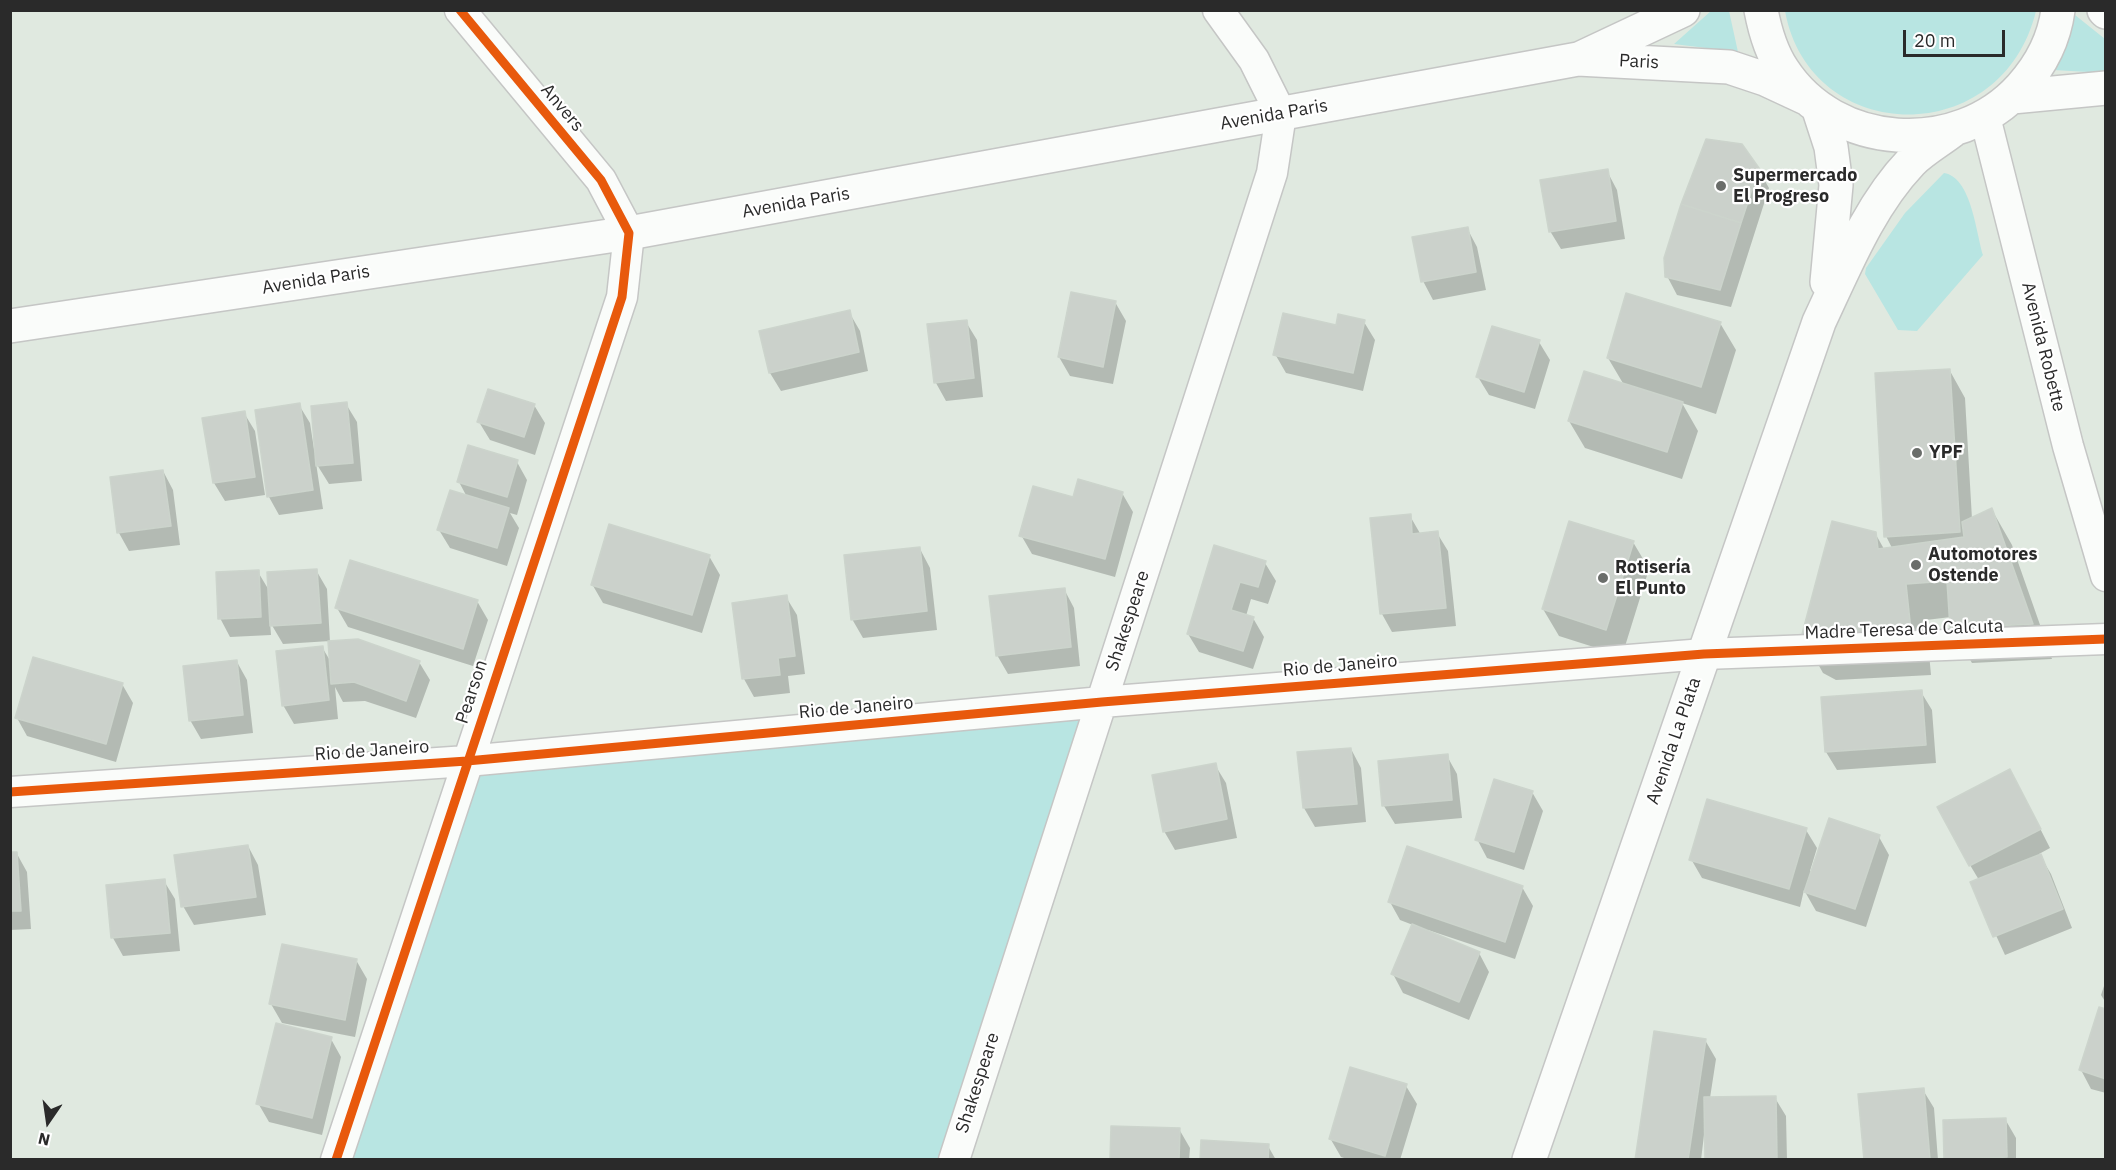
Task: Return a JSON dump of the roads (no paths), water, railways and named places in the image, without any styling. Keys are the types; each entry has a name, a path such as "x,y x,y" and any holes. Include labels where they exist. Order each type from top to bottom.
{"main road":[{"name":"Paris","path":"1578,59 1683,10"},
{"path":"1761,10 1766,36 1783,70 1813,103"},
{"path":"1952,131 1984,117 2012,97 2031,75 2046,50 2058,10"},
{"name":"Avenida Paris","path":"10,326 629,233 1578,59"},
{"name":"Paris","path":"1578,59 1729,67 1765,79 1860,129 1906,137 1952,131"},
{"path":"2012,97 2106,88"},
{"name":"Avenida La Plata","path":"1813,103 1832,147 1836,185 1830,269 1819,322"},
{"name":"Avenida La Plata","path":"1529,1160 1819,322 1854,247 1888,189 1913,160 1952,131"}],"street":[{"name":"Anvers","path":"460,10 601,180 629,233"},
{"path":"1218,10 1254,60 1281,114"},
{"name":"Shakespeare","path":"954,1160 1272,173 1281,114"},
{"name":"Avenida Robette","path":"1984,117 2068,446 2106,576"},
{"name":"Pearson","path":"336,1160 622,297 629,233"},
{"name":"Madre Teresa de Calcuta","path":"1704,654 2106,639"},
{"name":"Rio de Janeiro","path":"10,792 467,760 1102,702 1704,654"}],"place":[{"name":"Supermercado El Progreso","path":"1721,186"},
{"name":"YPF","path":"1917,453"},
{"name":"Automotores Ostende","path":"1916,565"},
{"name":"Rotisería El Punto","path":"1603,578"}]}
